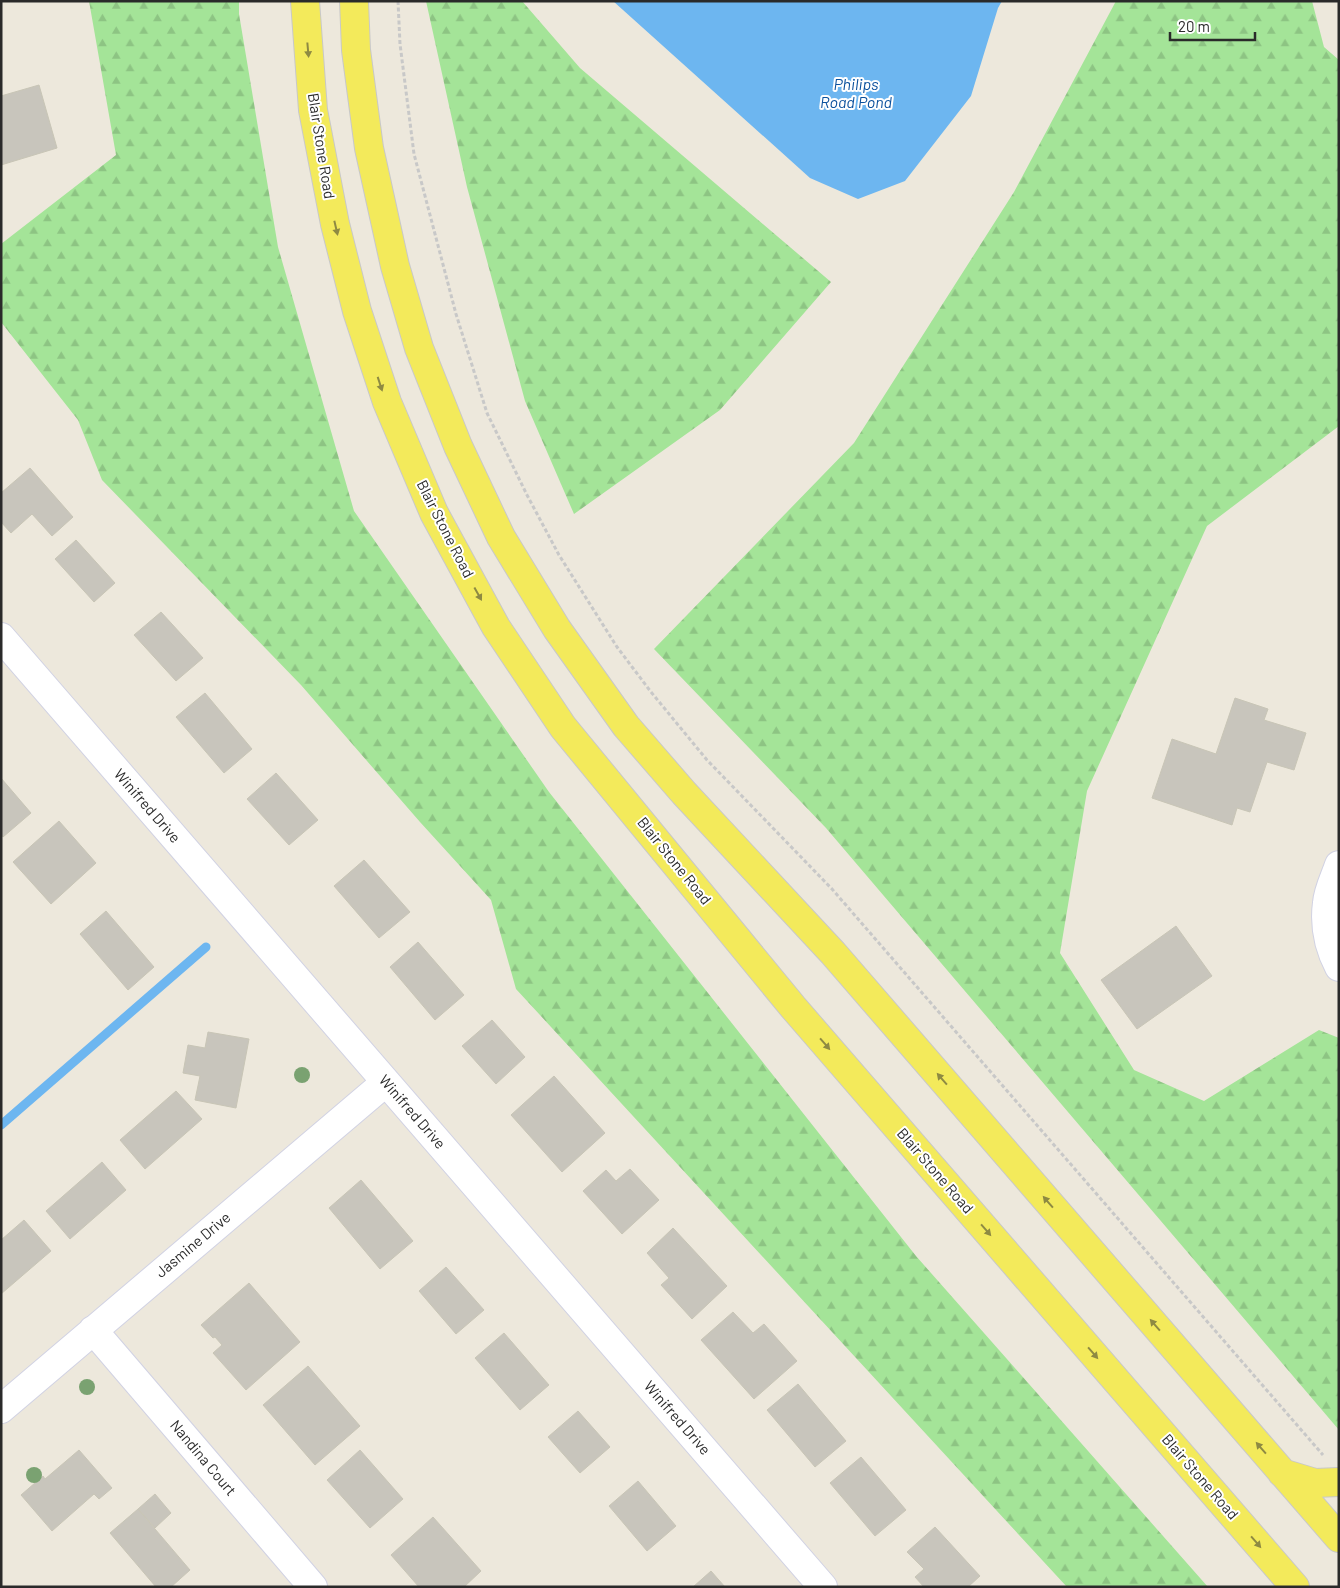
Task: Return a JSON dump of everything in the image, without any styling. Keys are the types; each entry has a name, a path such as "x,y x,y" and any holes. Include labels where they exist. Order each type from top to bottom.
{"main road":[{"name":"Blair Stone Road","path":"305,1 313,110 335,224 356,311 387,402 434,513 496,627 563,726 726,927 1295,1587"},
{"path":"354,1 356,50 369,148 395,266 419,348 458,446 501,537 556,629 626,726 651,756 833,953 1339,1538"},
{"path":"1282,1473 1315,1483 1335,1470"}],"street":[{"name":"Winifred Drive","path":"1,637 823,1587"},
{"path":"1339,865 1326,901 1326,928 1332,955 1339,968"},
{"name":"Jasmine Drive","path":"1,1409 386,1082"},
{"name":"Nandina Court","path":"93,1330 313,1587"}],"path":[{"path":"398,1 400,44 414,154 456,314 487,413 559,555 617,647 707,760 832,889 1335,1470"}],"green space":[{"path":"89,1 239,1 239,14 278,247 354,511 549,792 916,1256 1208,1587 1067,1587 516,989 491,900 420,822 301,685 102,480 78,420 1,322 1,244 116,155"},
{"path":"426,1 522,1 580,68 831,282 720,410 574,514 525,401 467,187"},
{"path":"1116,1 1312,1 1324,47 1339,60 1339,426 1207,526 1087,791 1060,953 1134,1070 1204,1101 1319,1030 1339,1038 1339,1430 826,828 654,649 854,443 1014,192"}],"water":[{"name":"Philips Road Pond","path":"613,1 1002,1 998,8 971,96 905,181 858,199 810,178"}],"building":[{"path":"39,85 57,148 1,165 1,96"},
{"path":"30,468 73,517 52,536 32,514 11,533 1,522 1,493"},
{"path":"76,540 115,583 94,602 55,559"},
{"path":"161,612 203,658 176,681 134,635"},
{"path":"205,693 252,749 224,773 176,717"},
{"path":"1235,698 1268,709 1264,720 1306,733 1294,770 1267,762 1250,812 1237,808 1232,825 1152,798 1172,739 1216,754"},
{"path":"276,773 318,820 289,845 247,799"},
{"path":"1,778 31,813 3,837 1,834"},
{"path":"59,821 96,863 51,904 13,862"},
{"path":"364,860 410,912 379,938 334,886"},
{"path":"106,911 154,967 128,990 80,934"},
{"path":"1176,926 1212,976 1137,1029 1101,980"},
{"path":"418,942 464,995 435,1020 390,967"},
{"path":"492,1020 525,1057 496,1084 462,1046"},
{"path":"208,1032 249,1039 236,1108 195,1100 200,1076 183,1073 188,1045 205,1048"},
{"path":"554,1076 605,1133 562,1172 511,1115"},
{"path":"176,1091 202,1119 145,1169 120,1140"},
{"path":"102,1162 126,1190 70,1239 46,1211"},
{"path":"630,1169 659,1200 622,1234 583,1191 606,1170 616,1181"},
{"path":"361,1180 413,1241 380,1269 329,1208"},
{"path":"24,1220 51,1251 1,1294 1,1240"},
{"path":"673,1228 727,1286 692,1319 661,1285 669,1278 647,1253"},
{"path":"446,1267 484,1310 456,1334 419,1291"},
{"path":"249,1283 300,1342 246,1390 213,1353 222,1345 201,1325"},
{"path":"733,1312 753,1333 764,1324 797,1361 754,1399 701,1340"},
{"path":"504,1333 549,1385 520,1410 475,1358"},
{"path":"308,1366 360,1426 315,1465 263,1405"},
{"path":"798,1384 846,1441 815,1467 767,1410"},
{"path":"578,1411 610,1447 580,1473 548,1437"},
{"path":"79,1450 112,1488 99,1499 94,1494 52,1531 21,1495 43,1476 45,1479"},
{"path":"360,1450 403,1499 370,1528 327,1480"},
{"path":"861,1457 906,1510 875,1536 830,1483"},
{"path":"638,1481 676,1526 647,1551 609,1506"},
{"path":"155,1494 171,1513 155,1528 138,1509"},
{"path":"138,1509 190,1570 171,1587 156,1587 110,1533"},
{"path":"433,1517 481,1571 464,1587 419,1587 391,1555"},
{"path":"935,1527 980,1576 968,1587 924,1587 915,1577 924,1569 907,1552"},
{"path":"711,1571 725,1587 693,1587"}],"waterway":[{"path":"1,1125 206,947"}]}
